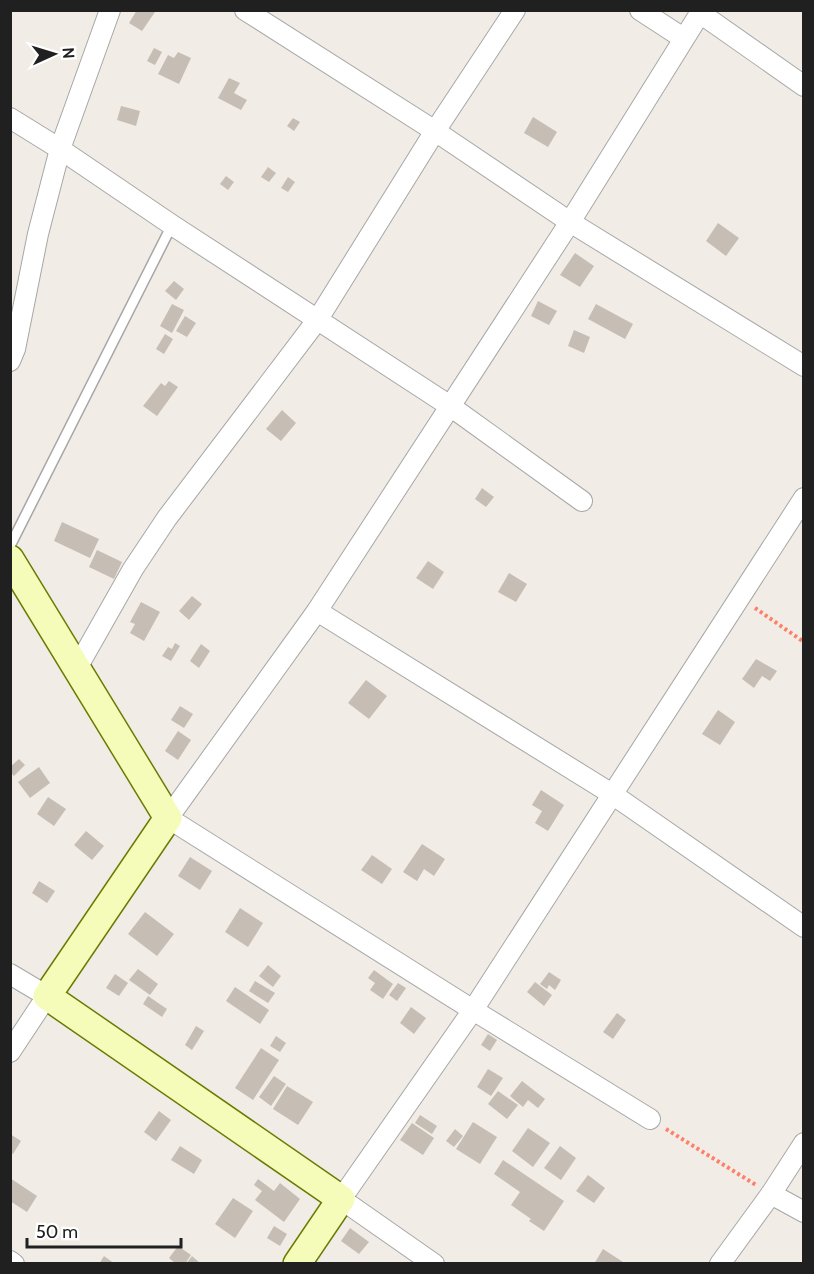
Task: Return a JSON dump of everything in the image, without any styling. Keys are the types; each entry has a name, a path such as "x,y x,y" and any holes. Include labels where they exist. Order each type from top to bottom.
{"street":[{"path":"10,361 15,350 38,234 60,148 110,10"},
{"path":"245,10 435,131 570,222 804,366"},
{"path":"76,666 133,569 167,518 318,320 435,131 515,10"},
{"path":"640,10 683,38"},
{"path":"10,1052 168,818 317,611 570,222 701,12 804,86"},
{"path":"10,118 60,148 172,225 450,406 582,501"},
{"path":"297,1263 473,1010 804,498"},
{"path":"10,559 168,818 650,1119"},
{"path":"317,611 612,794 804,927"},
{"path":"10,974 47,996 434,1263"},
{"path":"720,1263 771,1194 804,1143"},
{"path":"771,1194 804,1212"}],"lane":[{"path":"10,546 172,225"}],"path":[{"path":"739,597 804,642"},
{"path":"650,1119 771,1194"}],"building":[{"path":"137,10 155,12 142,31 129,23"},
{"path":"154,48 162,52 155,65 147,61"},
{"path":"178,52 191,58 179,84 158,74 168,55 174,58"},
{"path":"229,78 240,83 234,93 247,100 241,110 218,98"},
{"path":"121,106 140,111 136,126 117,120"},
{"path":"533,117 557,132 548,147 524,133"},
{"path":"293,118 300,122 294,131 287,126"},
{"path":"268,167 276,173 269,182 261,177"},
{"path":"226,176 234,182 228,190 220,184"},
{"path":"288,177 295,182 288,192 281,188"},
{"path":"718,223 739,238 726,256 706,241"},
{"path":"575,253 594,266 580,287 560,275"},
{"path":"174,281 184,289 176,300 165,291"},
{"path":"538,301 557,311 549,325 531,316"},
{"path":"172,304 184,310 172,333 160,326"},
{"path":"596,304 633,324 625,339 588,319"},
{"path":"185,316 196,323 187,337 176,331"},
{"path":"574,330 590,337 584,353 568,346"},
{"path":"165,334 173,339 164,354 156,349"},
{"path":"169,381 178,387 157,416 143,406 161,383 165,386"},
{"path":"282,410 296,423 281,441 266,429"},
{"path":"482,488 494,497 486,507 475,499"},
{"path":"62,522 99,539 90,558 54,541"},
{"path":"97,550 122,562 114,579 89,567"},
{"path":"428,561 444,572 433,589 416,578"},
{"path":"509,573 527,584 516,602 498,592"},
{"path":"192,596 202,604 189,620 179,611"},
{"path":"141,602 160,612 144,641 130,633 135,624 130,622"},
{"path":"175,643 180,646 171,661 162,656 168,647 172,649"},
{"path":"201,644 210,651 199,668 190,661"},
{"path":"756,659 777,671 770,681 762,676 754,688 742,679"},
{"path":"366,680 387,696 369,719 348,703"},
{"path":"180,706 193,714 184,728 171,720"},
{"path":"718,710 735,722 720,745 702,734"},
{"path":"178,731 191,740 178,760 165,751"},
{"path":"19,759 25,765 14,776 10,772 10,767"},
{"path":"39,767 50,783 30,798 18,782"},
{"path":"541,790 564,805 548,831 535,823 542,811 532,805"},
{"path":"48,797 66,809 54,826 37,814"},
{"path":"86,831 104,846 92,860 74,845"},
{"path":"422,844 445,859 434,876 424,869 417,881 403,872"},
{"path":"372,855 392,869 382,884 361,870"},
{"path":"190,857 212,871 200,890 178,876"},
{"path":"39,881 55,891 47,903 32,893"},
{"path":"240,908 263,923 248,947 225,932"},
{"path":"145,912 174,934 157,956 128,934"},
{"path":"268,965 281,976 273,987 259,976"},
{"path":"138,969 158,984 150,995 129,980"},
{"path":"374,970 393,984 383,999 370,990 375,983 368,978"},
{"path":"549,972 561,980 555,990 549,985 547,989 540,984"},
{"path":"115,974 128,983 119,996 106,988"},
{"path":"255,981 275,993 268,1003 249,991"},
{"path":"535,982 552,995 544,1006 527,992"},
{"path":"398,983 406,988 397,1001 389,995"},
{"path":"235,987 269,1010 260,1024 226,1001"},
{"path":"148,996 167,1009 162,1017 143,1004"},
{"path":"411,1007 426,1018 414,1034 400,1023"},
{"path":"617,1013 626,1020 613,1039 603,1032"},
{"path":"196,1026 204,1031 192,1050 185,1045"},
{"path":"488,1034 497,1040 490,1051 481,1045"},
{"path":"276,1036 286,1043 280,1052 270,1046"},
{"path":"261,1048 279,1060 253,1100 235,1088"},
{"path":"488,1069 503,1078 491,1096 477,1087"},
{"path":"274,1076 286,1084 271,1106 259,1097"},
{"path":"522,1081 545,1099 538,1108 528,1100 523,1107 510,1096"},
{"path":"287,1086 313,1102 298,1125 273,1109"},
{"path":"498,1091 518,1105 507,1119 488,1104"},
{"path":"159,1111 171,1120 156,1141 144,1132"},
{"path":"420,1115 437,1126 432,1134 415,1123"},
{"path":"473,1122 497,1137 480,1164 456,1149"},
{"path":"412,1123 434,1138 423,1155 400,1140"},
{"path":"528,1128 550,1143 533,1167 512,1151"},
{"path":"455,1129 463,1136 454,1147 446,1141"},
{"path":"10,1134 21,1141 13,1154 10,1152"},
{"path":"180,1146 202,1160 194,1174 171,1160"},
{"path":"560,1146 576,1158 561,1180 544,1168"},
{"path":"503,1160 564,1201 544,1231 511,1205 520,1192 494,1174"},
{"path":"588,1175 605,1188 594,1203 576,1191"},
{"path":"10,1178 37,1196 27,1212 10,1201"},
{"path":"258,1179 274,1191 280,1183 300,1199 284,1222 255,1200 262,1191 254,1185"},
{"path":"233,1198 253,1211 235,1238 215,1224"},
{"path":"274,1226 287,1234 280,1246 267,1238"},
{"path":"350,1228 369,1242 359,1254 341,1241"},
{"path":"178,1246 191,1255 185,1264 176,1264 169,1258"},
{"path":"603,1249 626,1264 594,1264"},
{"path":"104,1256 115,1264 99,1264"},
{"path":"192,1256 201,1264 186,1264"}]}
